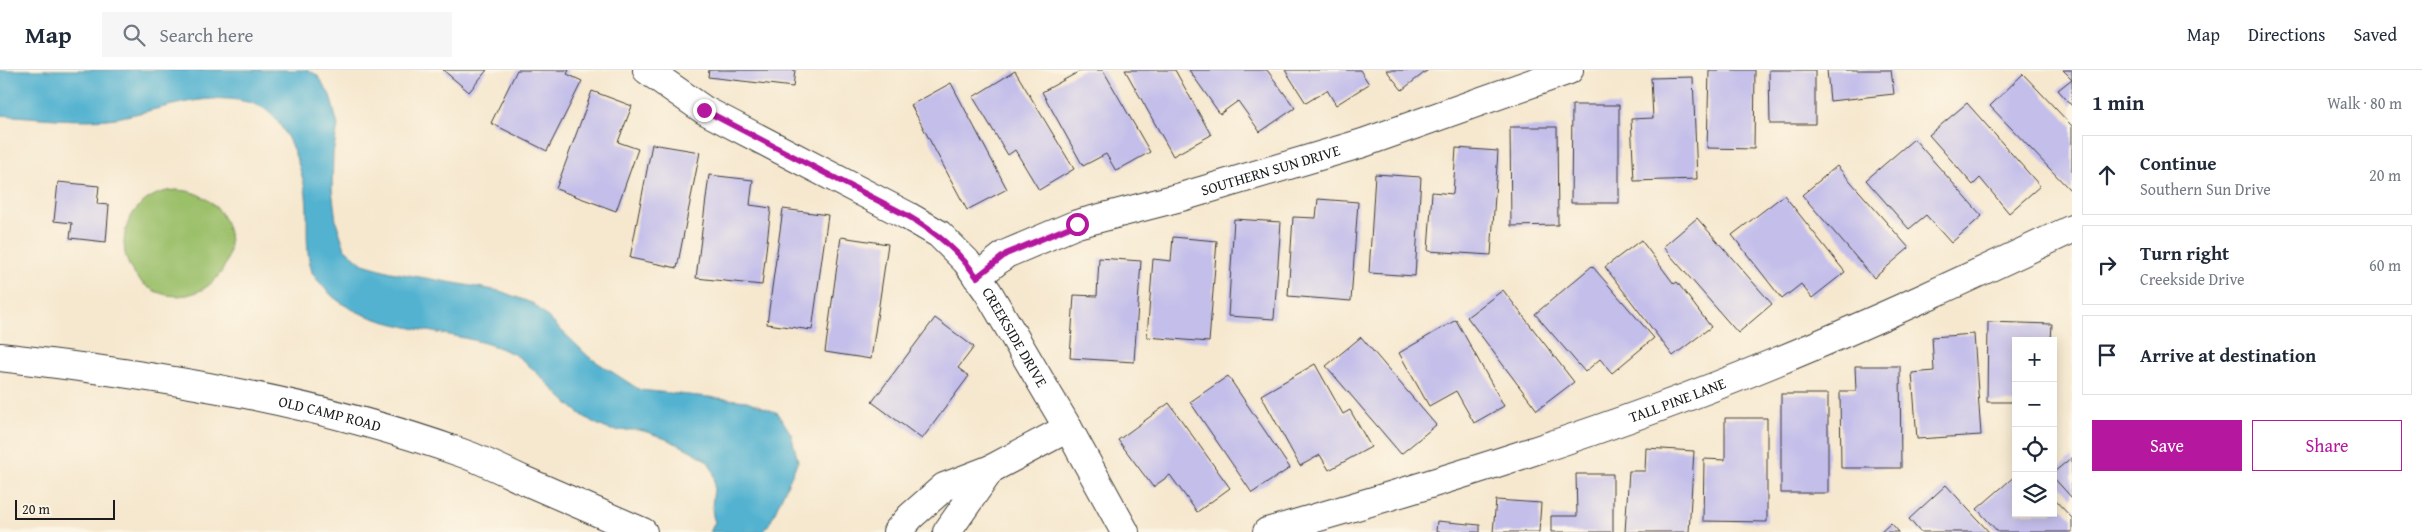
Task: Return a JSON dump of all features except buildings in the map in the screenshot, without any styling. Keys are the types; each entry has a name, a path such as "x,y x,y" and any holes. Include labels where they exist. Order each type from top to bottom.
{"street":[{"name":"CREEKSIDE DRIVE","path":"647,70 704,110 939,234 966,261 977,277 1068,428 1125,532"},
{"name":"SOUTHERN SUN DRIVE","path":"977,277 1006,254 1077,224 1181,198 1363,144 1569,70"},
{"name":"TALL PINE LANE","path":"1267,532 1502,462 1641,414 1776,363 2069,236"},
{"name":"OLD CAMP ROAD","path":"0,357 77,366 191,384 274,401 373,426 463,453 642,532"},
{"path":"897,532 911,516 944,487 991,469 1068,428"},
{"path":"947,532 991,469"}],"green space":[{"path":"177,190 197,194 215,205 226,223 230,243 226,263 215,281 197,292 177,296 157,292 139,281 128,263 124,243 128,223 139,205 157,194"}],"water":[{"path":"0,70 308,70 317,75 330,95 338,126 333,154 332,189 336,221 345,249 363,264 391,272 500,291 534,304 589,357 640,390 747,401 778,413 791,434 798,461 770,523 762,532 710,532 715,522 712,506 714,476 708,462 703,458 686,448 644,431 617,431 592,422 570,405 531,367 507,351 475,340 406,327 362,314 343,304 327,291 312,272 307,244 306,195 296,157 276,119 257,105 240,100 204,100 186,102 116,118 88,120 0,115"}],"route":[{"path":"704,110 939,234 966,261 977,277 1006,254 1036,239 1077,224"}]}
